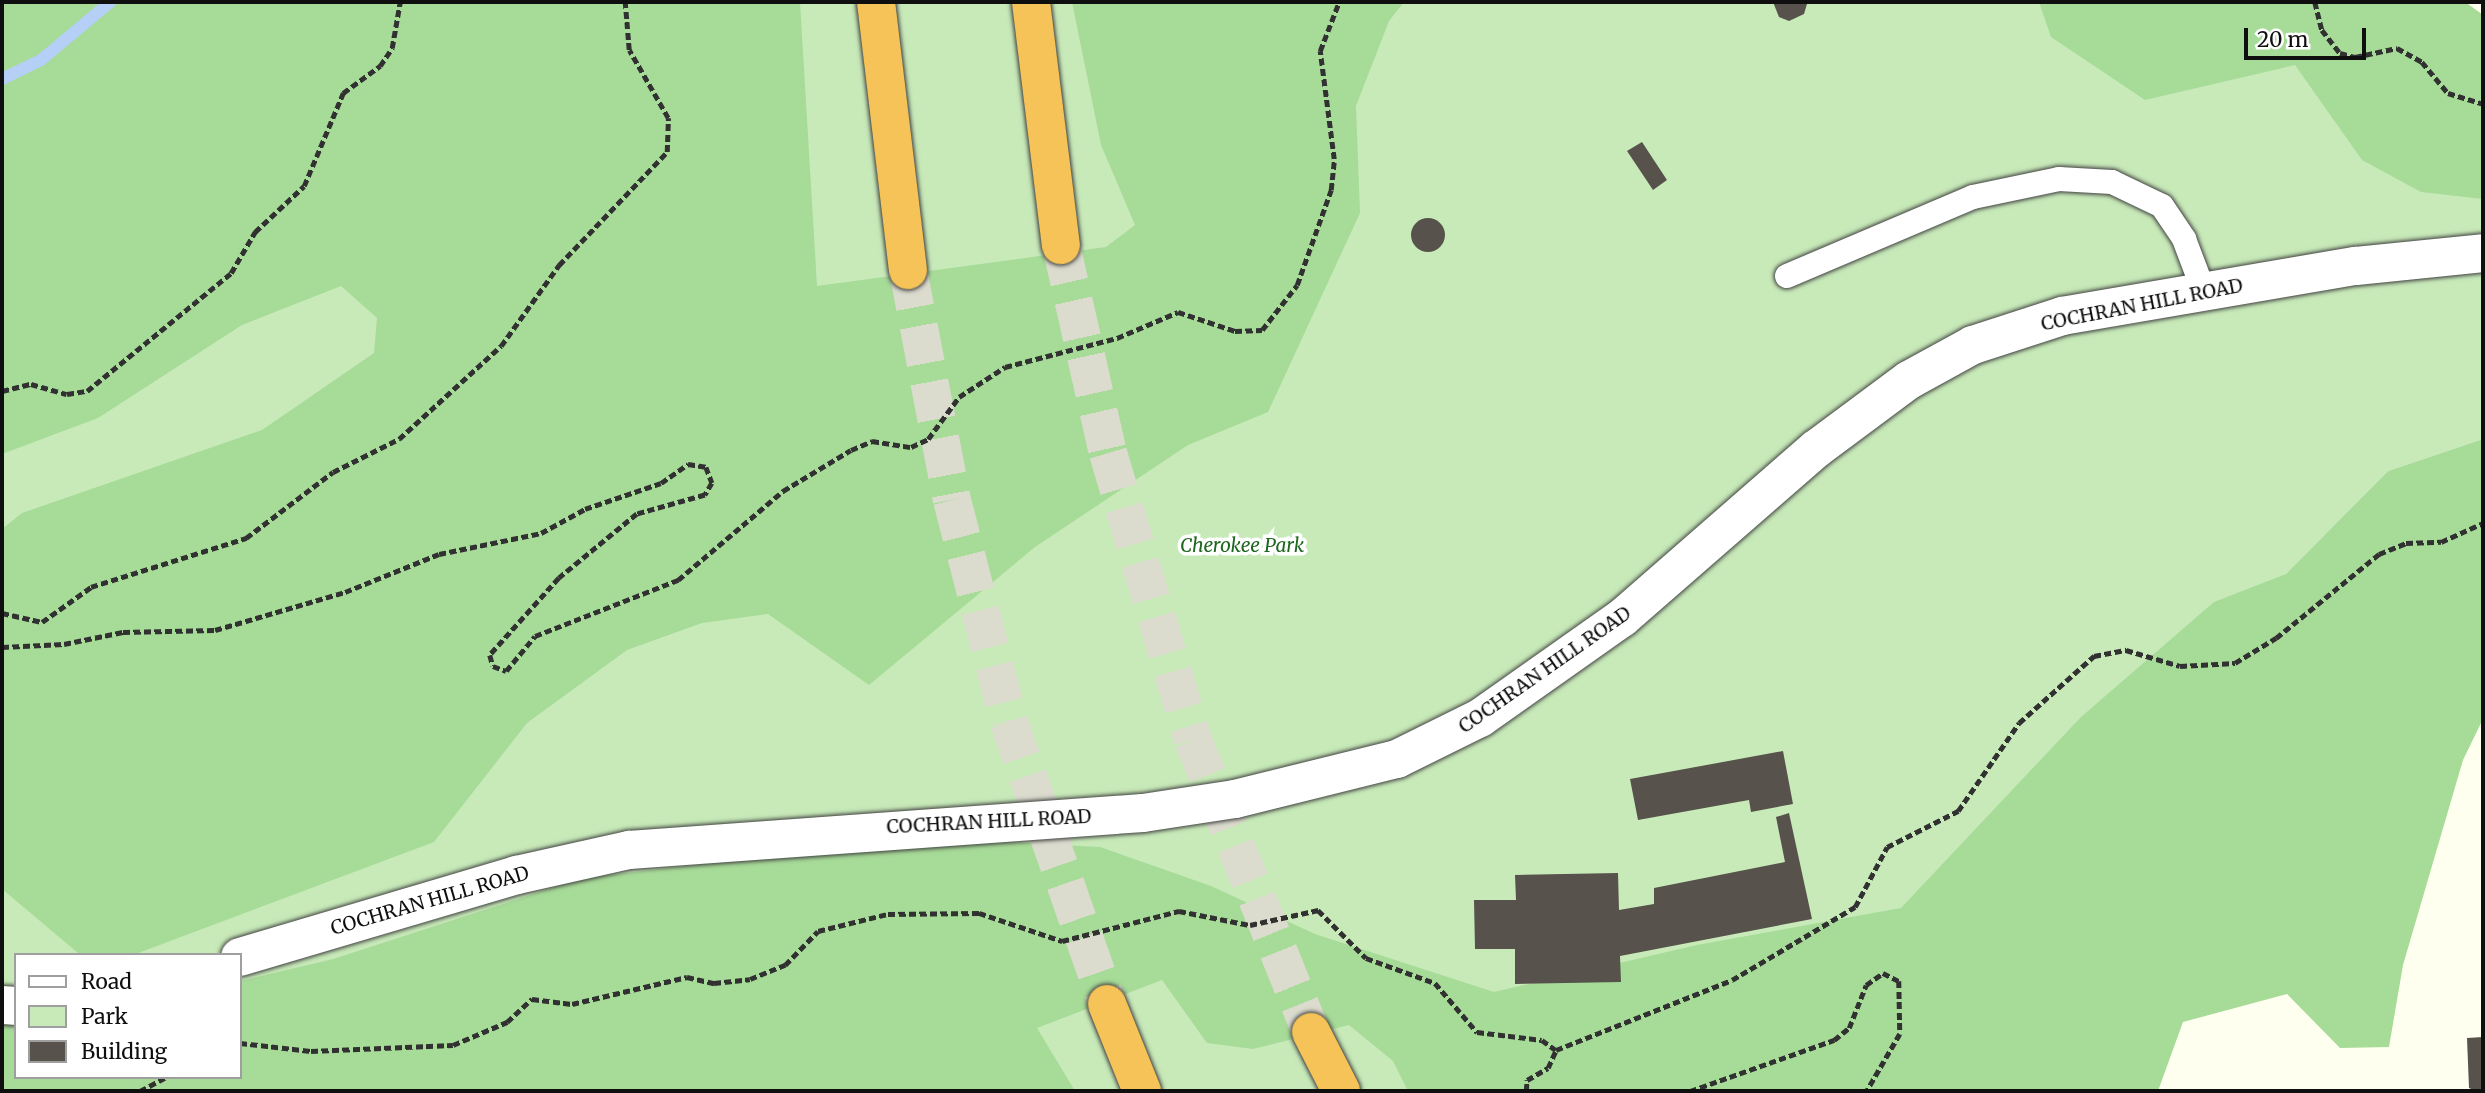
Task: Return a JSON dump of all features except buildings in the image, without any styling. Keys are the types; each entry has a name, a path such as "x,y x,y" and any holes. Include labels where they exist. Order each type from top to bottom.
{"highway":[{"path":"876,2 908,270"},
{"path":"1031,2 1060,245"},
{"path":"1107,1004 1142,1091"},
{"path":"1311,1032 1341,1091"}],"street":[{"name":"COCHRAN HILL ROAD","path":"242,956 517,874 629,850 1143,813 1236,799 1397,759 1469,725 1622,618 1815,449 1909,380 1973,345 2062,316 2204,292 2483,253"}],"lane":[{"path":"1787,275 1973,197 2059,178 2112,182 2162,206 2184,239 2204,292"}],"path":[{"path":"2,391 31,384 66,394 87,391 231,273 255,232 304,186 343,93 380,66 393,48 400,2"},
{"path":"2,613 42,622 91,587 246,538 333,472 399,439 501,346 559,265 667,152 668,118 629,50 625,2"},
{"path":"2,647 64,644 122,632 215,630 345,592 439,554 541,533 584,509 662,483 688,464 706,467 712,483 705,495 637,514 559,578 490,654 493,666 506,671 535,636 678,580 783,491 851,450 872,441 911,447 928,439 959,397 1005,367 1117,338 1178,312 1235,331 1262,330 1297,285 1331,190 1333,147 1321,51 1339,2"},
{"path":"2315,2 2322,30 2340,53 2355,57 2398,48 2422,62 2448,93 2483,104"},
{"path":"1527,1091 1527,1080 1548,1068 1556,1050 1732,980 1855,907 1887,847 1958,811 2019,723 2094,656 2126,650 2180,666 2235,663 2276,638 2379,554 2406,543 2441,542 2483,523"},
{"path":"242,1044 311,1051 453,1045 507,1022 532,999 572,1004 687,977 750,979 785,965 818,931 888,914 979,913 1062,941 1179,911 1250,925 1318,910 1366,958 1435,983 1477,1032 1542,1040 1556,1050"},
{"path":"1689,1091 1833,1040 1849,1028 1866,985 1883,973 1899,981 1900,1034 1898,1047 1867,1091"},
{"path":"140,1091 162,1079"}],"green space":[{"name":"Cherokee Park","path":"2,2 2465,2 2483,15 2483,439 2388,471 2161,701 2113,1091 2,1091"},
{"path":"2,2 800,2 817,286 1106,247 1135,225 1101,145 1072,2 1404,2 1389,21 1356,106 1360,213 1268,412 1188,445 1035,547 869,685 768,614 702,623 627,650 527,723 434,842 138,953 78,953 2,889 2,529 22,513 262,430 374,353 377,318 341,286 242,325 98,418 2,454"},
{"path":"2039,2 2465,2 2483,15 2483,199 2421,192 2362,160 2295,65 2145,100 2051,37"},
{"path":"2483,439 2483,719 2463,760 2403,965 2389,1047 2340,1048 2287,994 2183,1022 2158,1091 1408,1091 1393,1061 1349,1025 1253,1049 1207,1043 1162,980 1037,1028 1075,1091 2,1091 2,1021 14,1021 14,1079 242,1079 242,981 333,959 583,878 931,838 1100,847 1211,886 1315,934 1494,992 1697,945 1901,908 2081,717 2214,602 2286,574 2388,471"}],"waterway":[{"path":"2,79 41,60 110,2"}],"tunnel":[{"path":"1061,245 1108,453 1193,740 1311,1032"},
{"path":"908,270 952,500 1009,722 1107,1004"}]}
